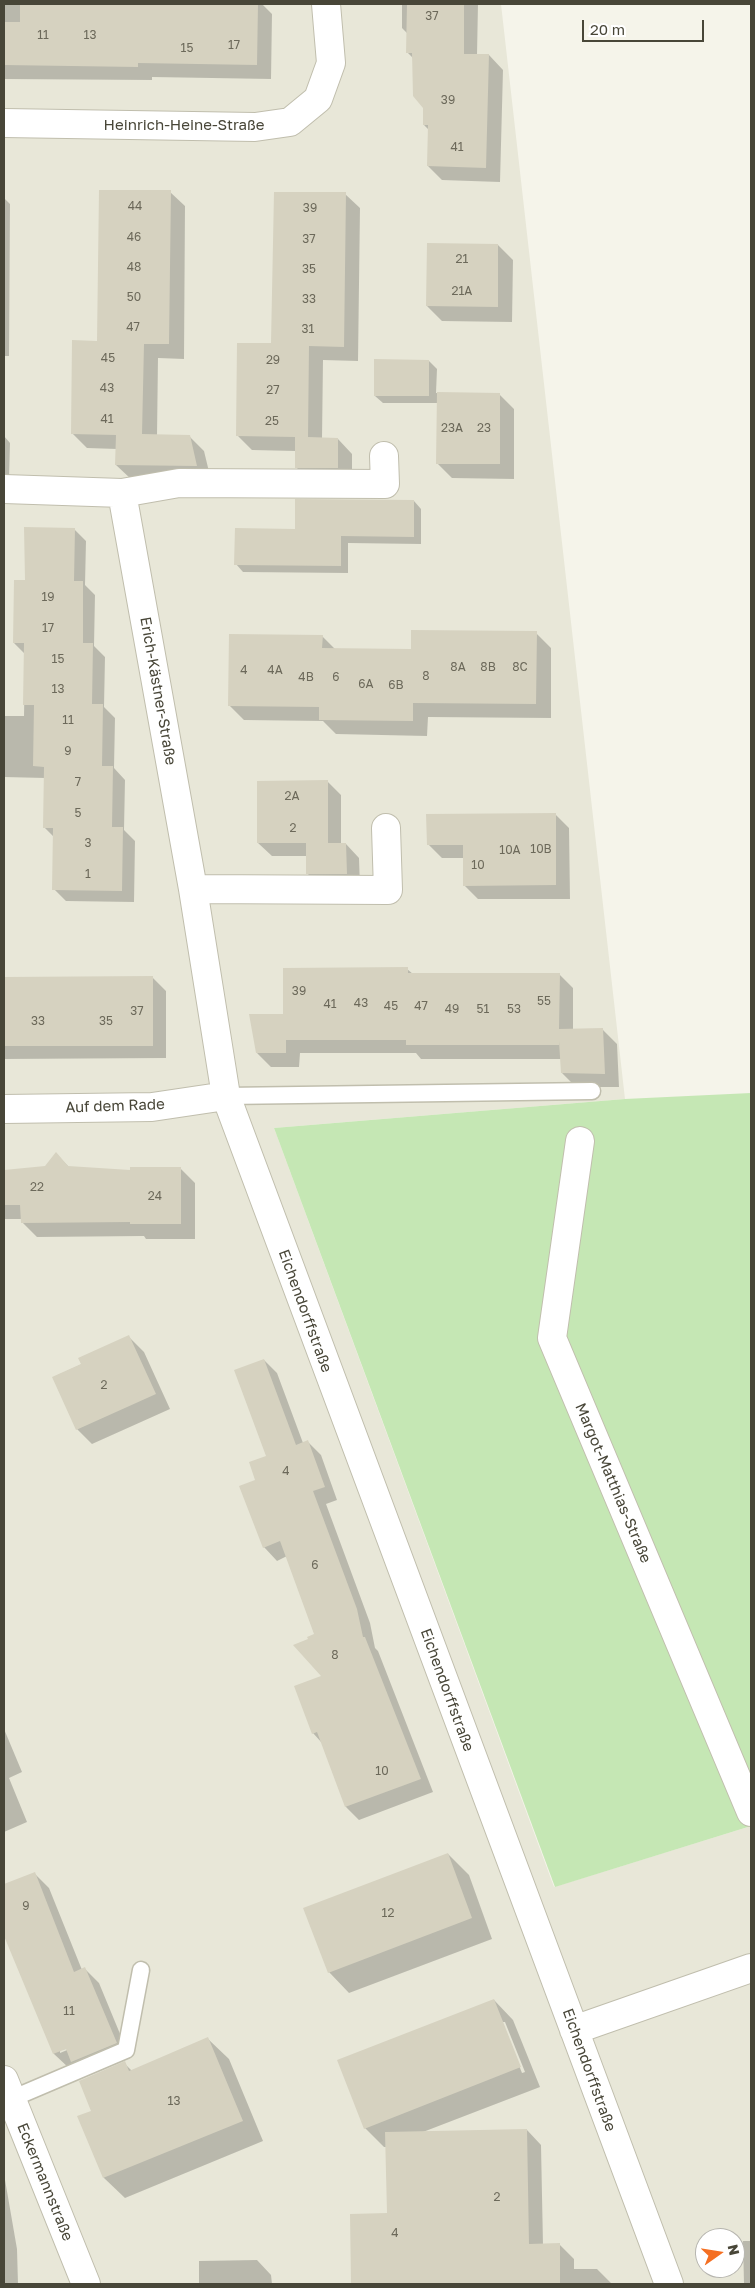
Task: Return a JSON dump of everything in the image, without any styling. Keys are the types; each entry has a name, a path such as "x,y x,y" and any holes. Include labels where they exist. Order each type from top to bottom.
{"street":[{"name":"Heinrich-Heine-Straße","path":"4,123 255,127 290,122 318,99 331,63 326,4"},
{"path":"4,489 122,493 179,483 385,484 384,456"},
{"name":"Erich-Kästner-Straße","path":"122,493 194,889 226,1096"},
{"path":"194,889 388,890 386,828"},
{"name":"Auf dem Rade","path":"4,1108 152,1107 226,1096"},
{"name":"Eichendorffstraße","path":"226,1096 669,2284"},
{"name":"Margot-Matthias-Straße","path":"580,1141 552,1338 751,1812"},
{"path":"574,2030 751,1968"},
{"name":"Eckermannstraße","path":"8,2090 86,2284"}],"lane":[{"path":"226,1096 592,1091"},
{"path":"8,2090 126,2050 141,1970"}],"shaded area":[{"path":"4,4 501,4 625,1099 274,1128 554,1887 751,1826 751,2284 4,2284"}],"green space":[{"path":"751,1093 751,1826 555,1887 274,1128 625,1099"}],"building":[{"path":"20,4 258,4 257,65 138,63 138,67 4,65 4,22 20,22"},
{"path":"407,4 464,4 464,54 489,54 486,168 427,166 428,125 423,125 423,108 413,96 412,53 406,53"},
{"path":"99,190 171,190 169,344 144,344 142,434 190,435 197,466 115,465 116,435 71,434 72,340 97,341"},
{"path":"274,192 346,192 344,347 309,346 308,437 338,438 338,468 295,468 295,437 236,436 237,343 271,343"},
{"path":"427,243 498,244 498,307 426,306"},
{"path":"374,359 429,360 429,396 374,396"},
{"path":"437,392 500,393 500,464 436,464"},
{"path":"295,499 414,500 414,537 341,536 341,566 234,565 235,528 295,529"},
{"path":"24,527 75,528 74,581 83,581 83,643 93,643 92,704 103,704 102,766 113,766 112,827 123,827 122,891 52,890 53,828 43,828 44,767 33,766 34,705 23,705 24,643 13,643 14,580 25,580"},
{"path":"411,630 537,631 536,704 413,703 413,721 319,720 319,707 228,706 229,634 323,635 322,648 411,649"},
{"path":"328,780 328,843 346,843 347,874 306,874 306,843 257,843 257,781"},
{"path":"556,813 556,885 463,886 463,845 427,845 426,814"},
{"path":"408,967 408,973 560,973 559,1029 603,1028 605,1074 561,1073 559,1041 559,1045 406,1045 406,1040 286,1040 286,1053 256,1053 249,1014 283,1014 283,968"},
{"path":"153,976 153,1046 4,1046 4,977"},
{"path":"56,1152 68,1166 130,1170 130,1167 181,1167 181,1224 130,1224 130,1222 21,1223 20,1205 4,1205 4,1170 45,1166"},
{"path":"129,1335 156,1394 76,1430 52,1377 81,1364 78,1358"},
{"path":"264,1359 296,1445 308,1440 325,1487 313,1491 357,1609 363,1637 365,1637 421,1779 345,1807 317,1732 312,1734 294,1686 321,1676 293,1645 308,1639 307,1637 314,1634 280,1541 263,1548 239,1486 255,1480 249,1462 266,1456 234,1370"},
{"path":"448,1853 472,1918 328,1973 303,1908"},
{"path":"35,1872 74,1972 85,1967 117,2043 71,2062 66,2049 53,2054 4,1936 4,1884"},
{"path":"494,1999 521,2067 364,2129 337,2060"},
{"path":"208,2037 243,2121 103,2178 77,2116 91,2111 79,2081 125,2061 129,2071"},
{"path":"527,2129 529,2244 560,2243 560,2284 351,2284 350,2214 387,2213 385,2132"}]}
